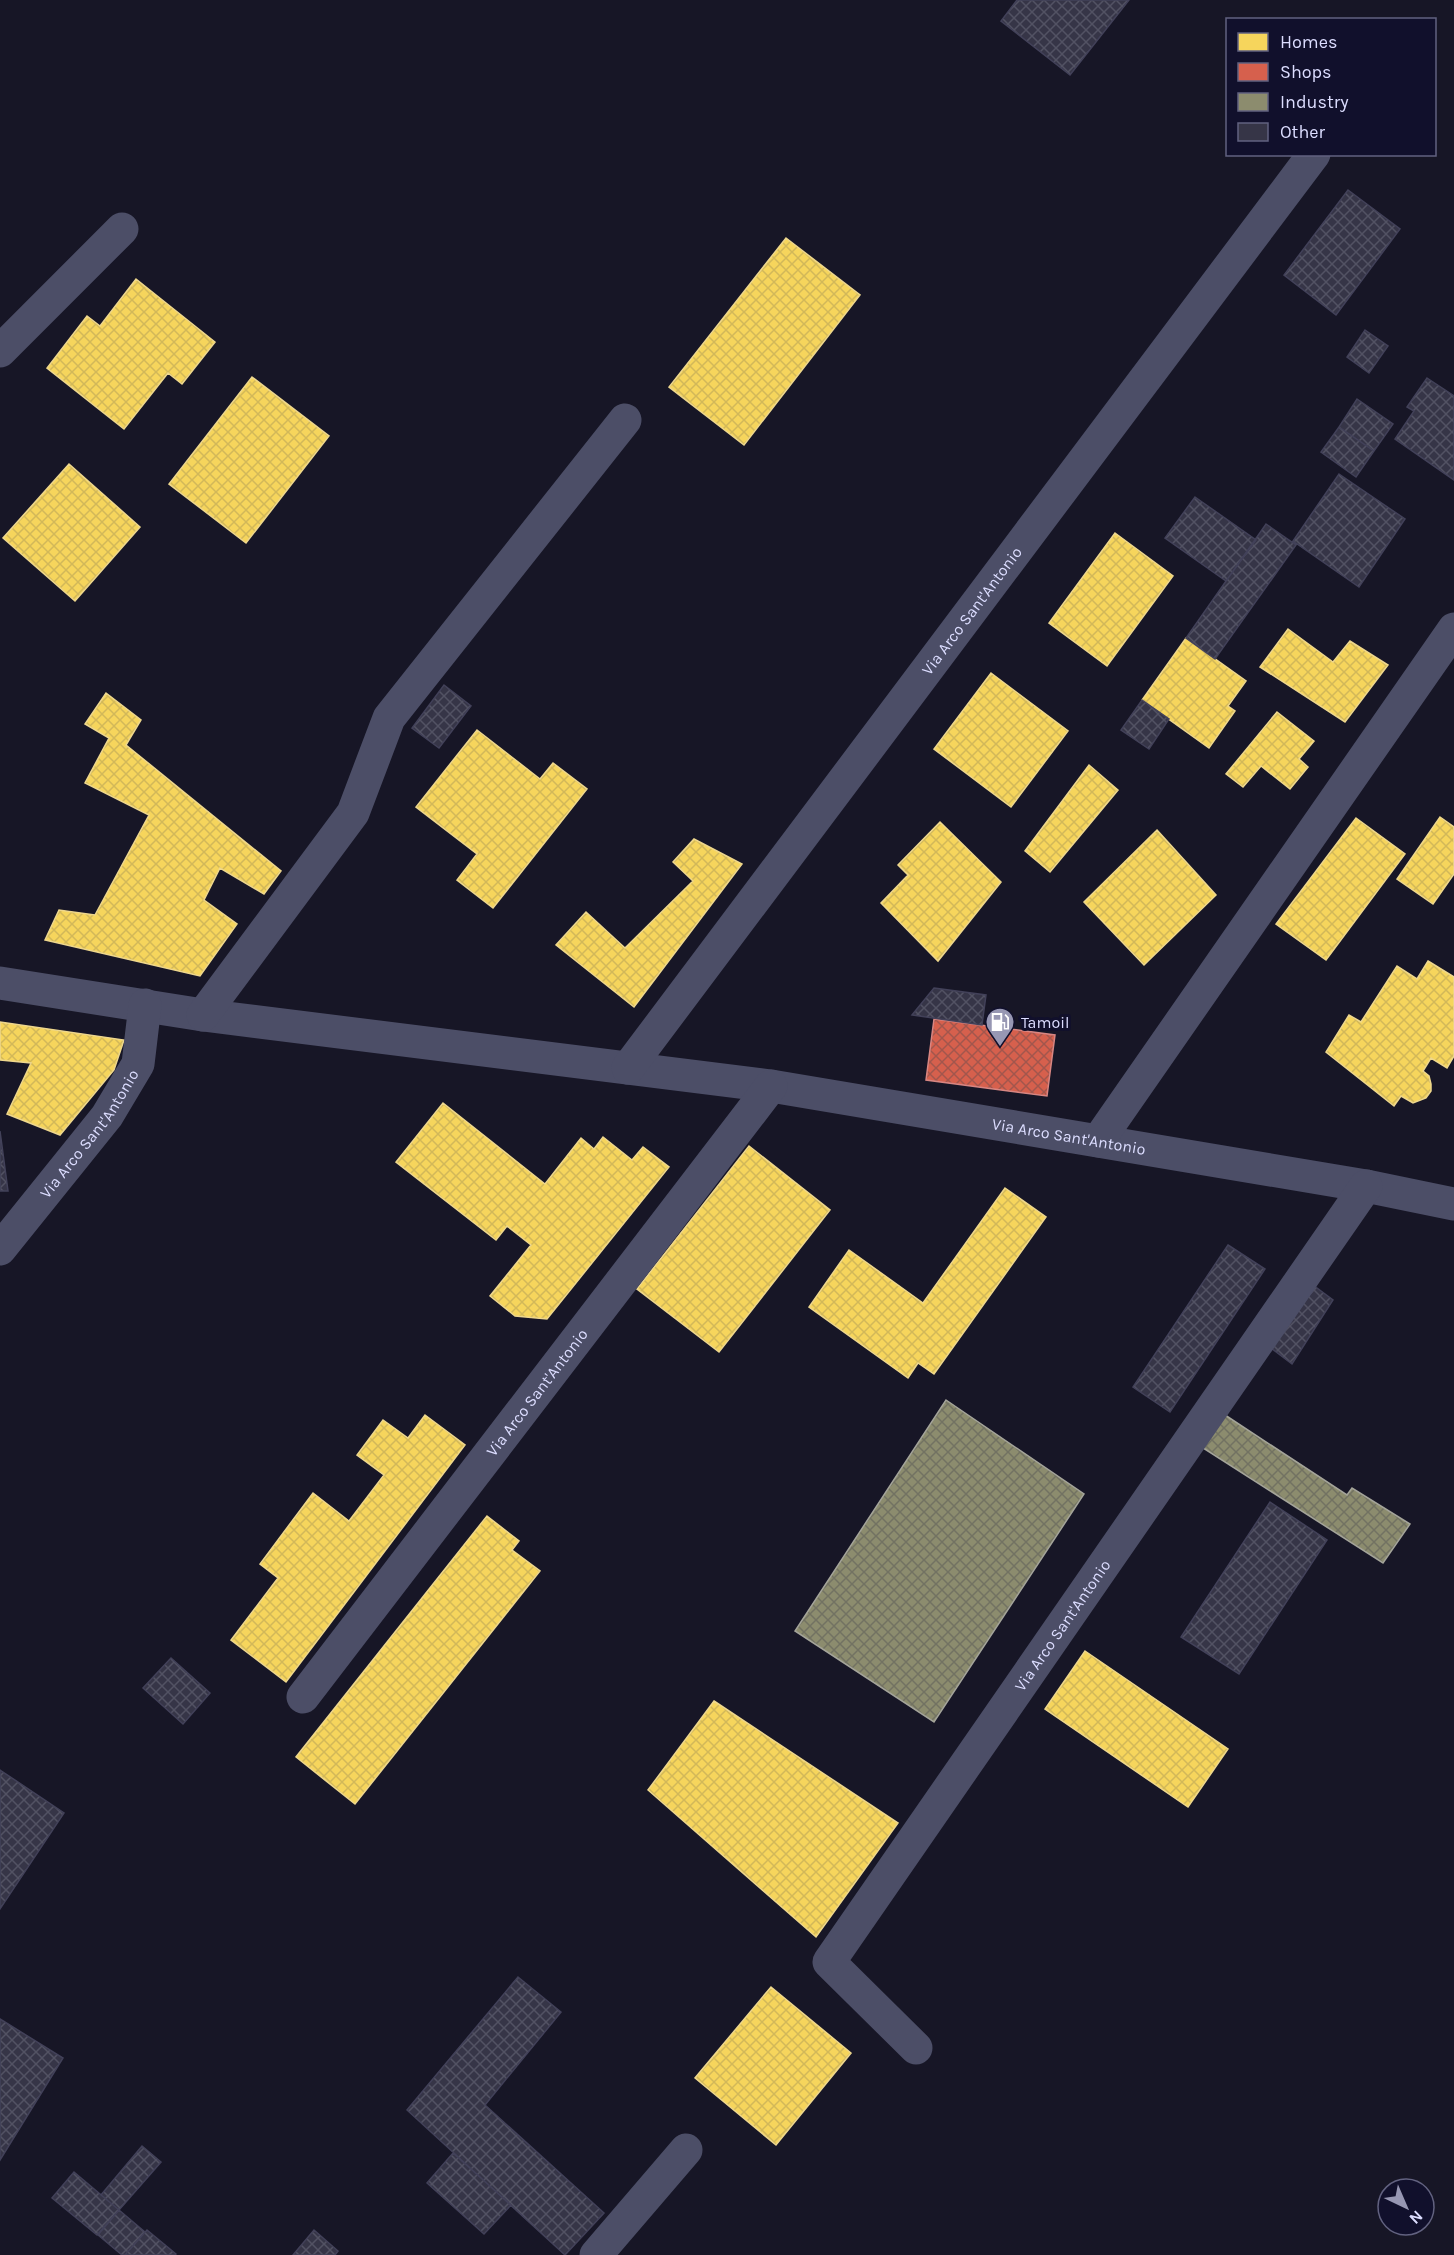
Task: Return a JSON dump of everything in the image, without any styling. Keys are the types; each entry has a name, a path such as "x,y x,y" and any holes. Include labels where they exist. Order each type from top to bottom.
{"street":[{"name":"Via Arco Sant'Antonio","path":"628,1068 1312,156"},
{"path":"0,351 122,229"},
{"path":"203,1015 353,813 389,718 625,420"},
{"path":"1098,1141 1454,629"},
{"name":"Via Arco Sant'Antonio","path":"0,983 203,1015 771,1086 1366,1186 1454,1204"},
{"name":"Via Arco Sant'Antonio","path":"0,1249 107,1116 138,1064 145,1005"},
{"name":"Via Arco Sant'Antonio","path":"303,1698 771,1086"},
{"name":"Via Arco Sant'Antonio","path":"916,2048 829,1962 1366,1186"},
{"path":"596,2255 686,2150"}],"building: Homes":[{"path":"786,238 860,295 744,445 669,387"},
{"path":"136,279 215,342 182,384 168,373 124,429 47,368 87,316 100,326"},
{"path":"252,377 329,436 246,543 169,484"},
{"path":"69,464 140,527 75,601 3,538"},
{"path":"1115,533 1173,576 1107,666 1049,623"},
{"path":"1288,629 1333,662 1350,641 1388,665 1345,722 1260,667"},
{"path":"1186,638 1246,681 1228,706 1235,711 1209,748 1142,700"},
{"path":"991,673 1068,731 1011,807 934,749"},
{"path":"106,693 141,720 126,745 281,871 264,894 220,868 204,900 237,924 200,976 45,940 59,910 95,915 149,815 85,783 109,738 85,724"},
{"path":"1277,712 1314,741 1299,759 1308,767 1290,789 1261,766 1243,787 1226,774"},
{"path":"477,730 540,779 553,763 587,789 493,908 457,880 477,854 416,807"},
{"path":"1089,765 1118,790 1050,872 1025,851"},
{"path":"1440,817 1454,827 1454,874 1433,904 1397,879"},
{"path":"1356,818 1405,854 1326,960 1276,924"},
{"path":"940,822 1001,882 938,961 881,903 908,875 898,865"},
{"path":"1157,830 1216,895 1144,965 1084,902"},
{"path":"694,839 742,864 634,1007 556,945 586,912 625,948 693,881 673,862"},
{"path":"1428,961 1454,977 1454,1056 1447,1068 1431,1058 1423,1071 1429,1076 1431,1084 1431,1091 1426,1098 1413,1103 1401,1096 1394,1106 1326,1052 1349,1015 1361,1022 1397,966 1417,979"},
{"path":"0,1022 124,1040 114,1070 60,1135 7,1114 31,1063 0,1060"},
{"path":"443,1103 545,1184 581,1138 594,1149 603,1137 632,1160 643,1147 669,1167 547,1319 515,1316 490,1296 531,1245 507,1226 496,1240 396,1162"},
{"path":"749,1146 830,1210 719,1352 637,1289"},
{"path":"1005,1188 1046,1217 934,1374 918,1363 908,1378 809,1307 849,1250 923,1303"},
{"path":"425,1415 465,1445 286,1682 231,1640 278,1578 260,1564 313,1493 349,1521 384,1475 357,1455 383,1420 408,1438"},
{"path":"487,1516 519,1541 512,1550 540,1571 355,1804 296,1757"},
{"path":"1085,1651 1228,1749 1188,1807 1045,1709"},
{"path":"714,1701 898,1823 816,1937 648,1790"},
{"path":"771,1987 851,2053 776,2145 695,2078"}],"building: Shops":[{"path":"934,1019 1055,1035 1047,1096 926,1080"}],"building: Industry":[{"path":"946,1400 1084,1494 934,1722 795,1631"},
{"path":"1222,1413 1347,1495 1352,1488 1410,1524 1383,1563 1200,1446"}],"building: Other":[{"path":"1017,0 1129,0 1070,75 1001,21"},
{"path":"1348,190 1400,229 1336,315 1284,275"},
{"path":"1365,330 1388,346 1369,373 1347,357"},
{"path":"1427,378 1454,396 1454,480 1395,439 1414,411 1407,407"},
{"path":"1357,399 1393,424 1374,451 1339,427"},
{"path":"1339,427 1374,451 1356,477 1321,452"},
{"path":"1339,474 1405,519 1359,587 1293,541"},
{"path":"1195,497 1256,540 1226,581 1165,538"},
{"path":"1266,524 1296,545 1215,659 1186,638"},
{"path":"444,685 471,706 439,748 412,728"},
{"path":"1142,700 1169,719 1149,749 1121,730"},
{"path":"934,988 986,995 982,1025 912,1015"},
{"path":"0,1131 8,1191 0,1191"},
{"path":"1228,1245 1265,1269 1170,1412 1133,1387"},
{"path":"1313,1285 1333,1300 1292,1364 1271,1348"},
{"path":"1270,1502 1327,1540 1239,1674 1181,1637"},
{"path":"171,1658 210,1693 183,1724 143,1688"},
{"path":"0,1770 64,1813 0,1909"},
{"path":"518,1977 561,2012 485,2105 604,2213 565,2255 407,2110"},
{"path":"0,2019 63,2058 0,2160"},
{"path":"142,2146 161,2162 119,2210 101,2195"},
{"path":"453,2153 511,2205 484,2234 427,2183"},
{"path":"74,2172 119,2210 97,2235 52,2198"},
{"path":"119,2210 145,2232 125,2255 98,2235"},
{"path":"147,2230 176,2254 125,2255"},
{"path":"314,2230 338,2251 335,2255 293,2255"}],"place":[{"name":"Tamoil","path":"1000,1048"}]}
